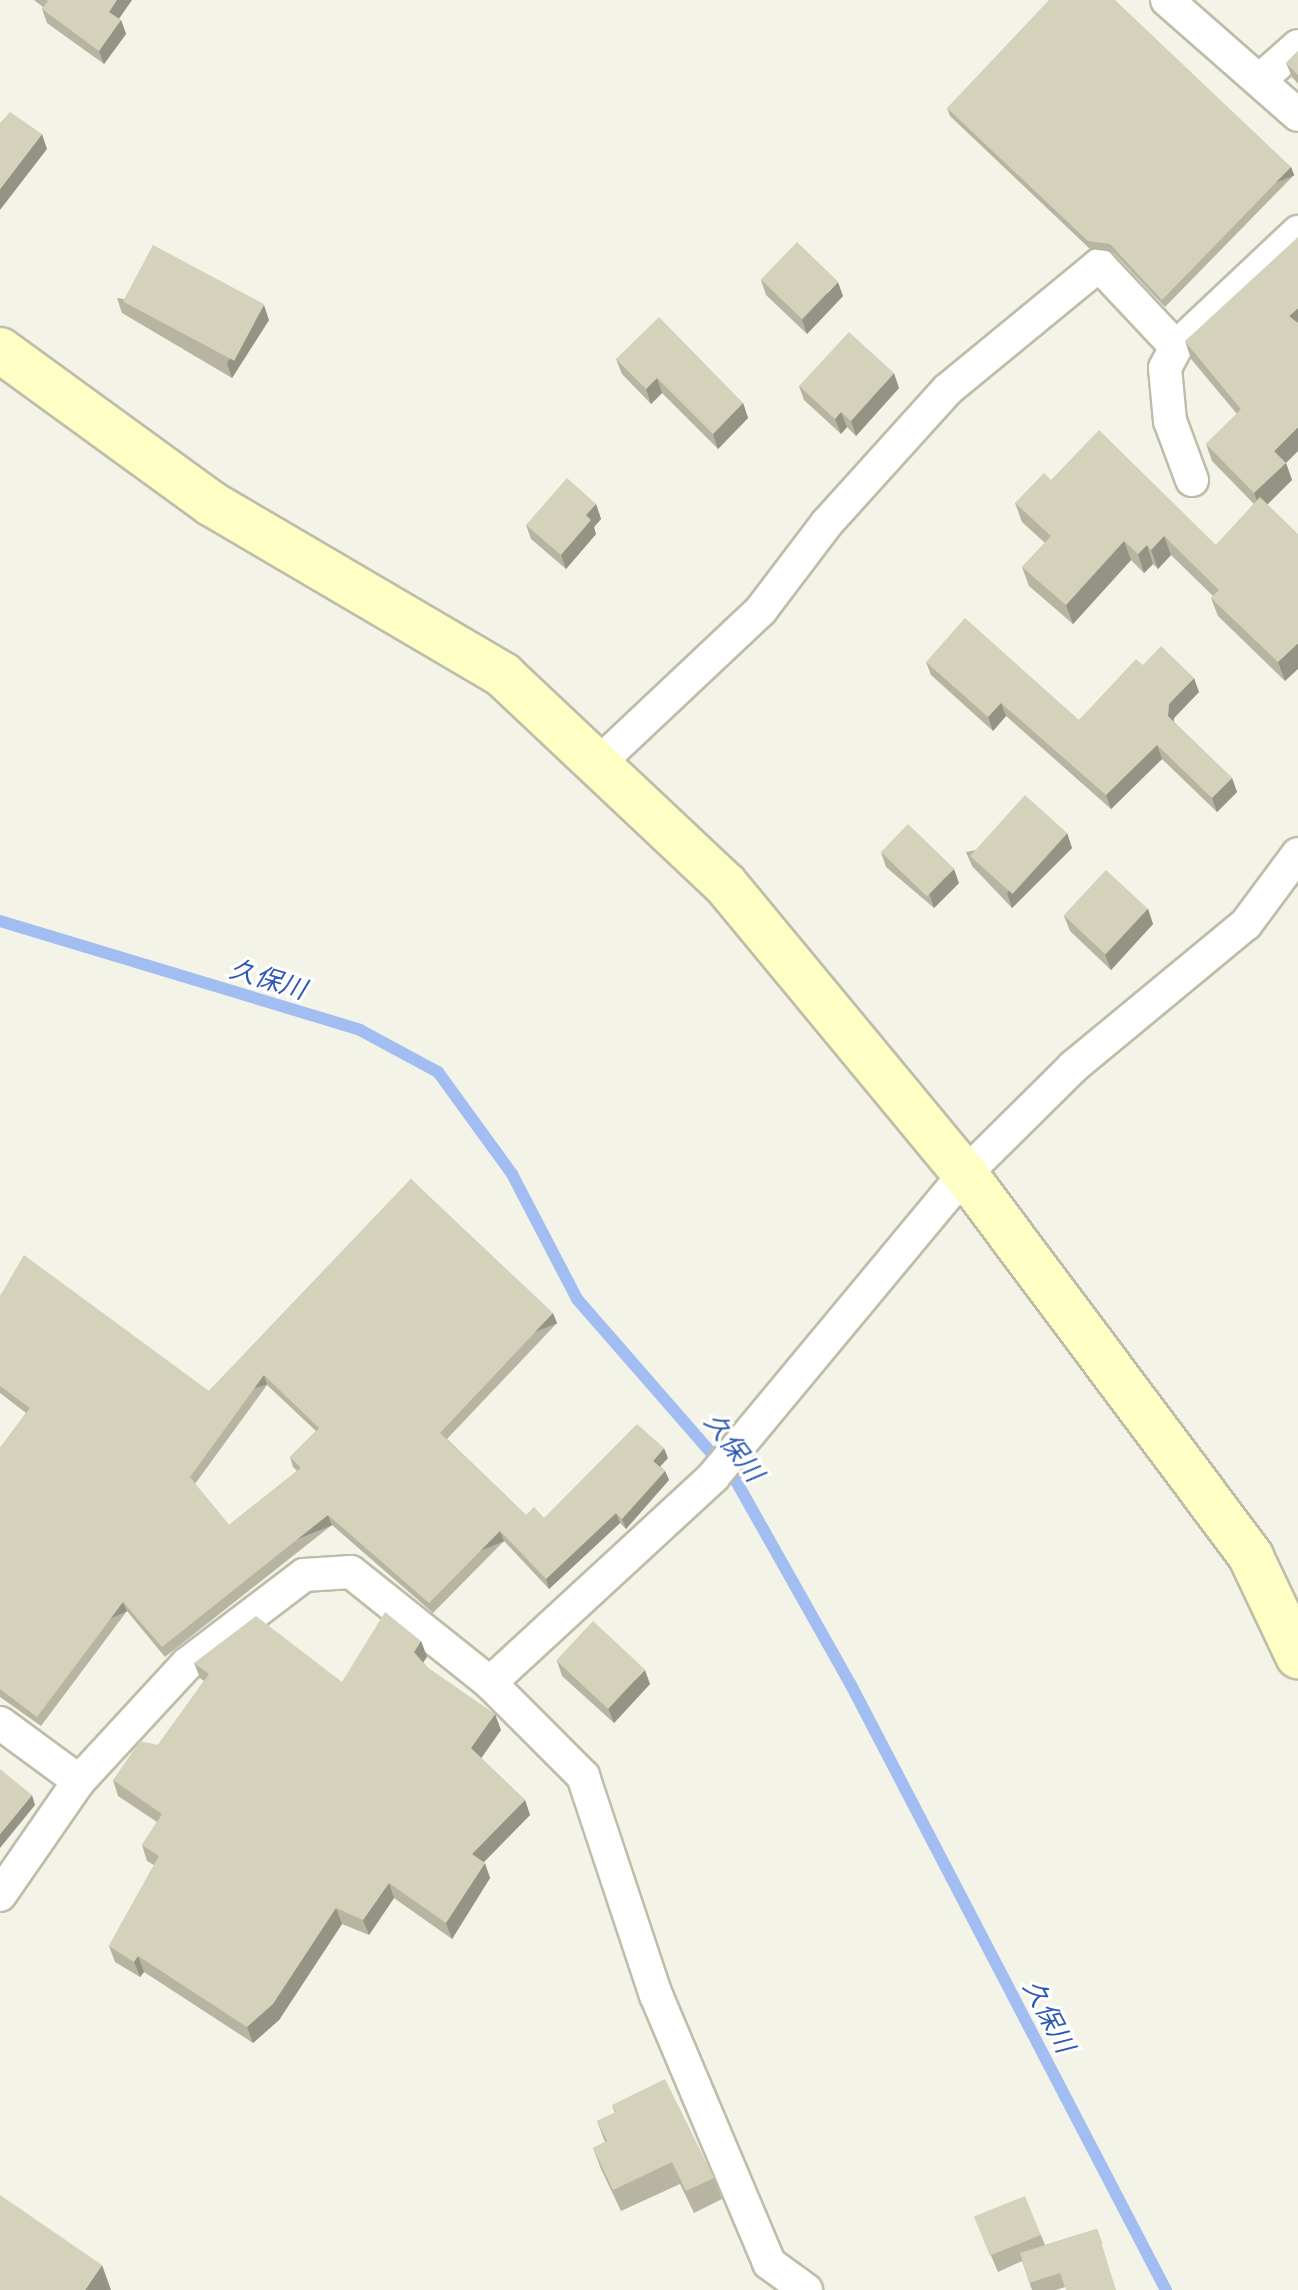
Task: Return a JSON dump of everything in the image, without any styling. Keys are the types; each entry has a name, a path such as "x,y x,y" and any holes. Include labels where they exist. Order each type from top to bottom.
{"street":[{"path":"1167,0 1262,78 1298,115"},
{"path":"1262,78 1298,46"},
{"path":"1192,480 1170,421 1165,368 1176,347 1298,232"},
{"path":"601,761 761,610 827,523 947,390 1099,265 1176,347"},
{"path":"0,350 212,504 503,675 601,761 725,884 965,1174 1251,1557 1298,1656"},
{"path":"490,1683 713,1477 746,1442 965,1174 1073,1067 1246,924 1298,854"},
{"path":"0,1895 79,1781 187,1664 304,1575 332,1568 373,1584 490,1683 565,1753 590,1789 656,1995 769,2263 806,2290"},
{"path":"0,1723 79,1781"}],"building":[{"path":"46,0 117,0 109,12 121,20 99,51 42,9"},
{"path":"1049,0 1115,0 1291,167 1162,300 1110,244 1088,241 947,108"},
{"path":"1298,51 1298,75 1286,63"},
{"path":"10,112 42,134 0,189 0,123"},
{"path":"1298,237 1298,308 1289,316 1298,323 1298,427 1274,451 1286,463 1254,493 1206,444 1241,409 1185,341"},
{"path":"797,242 838,282 802,319 761,279"},
{"path":"153,245 264,304 234,361 123,302"},
{"path":"659,317 743,403 713,434 657,378 646,389 616,359"},
{"path":"849,332 894,373 851,421 841,412 835,419 799,386"},
{"path":"1099,430 1216,545 1260,497 1298,534 1298,643 1278,662 1211,598 1219,590 1164,536 1151,550 1147,545 1138,554 1124,541 1066,605 1022,567 1051,536 1015,503 1044,473 1051,480"},
{"path":"567,478 596,504 586,515 591,520 561,555 526,525"},
{"path":"965,618 1079,720 1136,659 1143,665 1161,646 1194,678 1169,704 1168,716 1232,778 1212,798 1157,745 1106,795 1001,703 988,717 926,662"},
{"path":"1025,795 1067,833 1012,894 970,856"},
{"path":"908,824 954,868 927,897 881,852"},
{"path":"1106,870 1148,909 1105,954 1064,915"},
{"path":"411,1179 553,1313 440,1433 526,1515 534,1507 544,1518 637,1424 664,1448 653,1461 665,1471 622,1519 616,1513 546,1579 500,1531 429,1603 328,1515 162,1647 123,1602 37,1717 0,1689 0,1448 30,1408 0,1386 0,1296 24,1255 209,1391","holes":["264,1375 319,1428 290,1457 301,1468 229,1525 190,1477"]},
{"path":"385,1612 421,1641 414,1652 427,1667 495,1714 471,1748 525,1800 472,1854 485,1863 446,1923 389,1883 363,1920 336,1908 273,2004 247,2027 138,1956 134,1962 109,1946 159,1856 142,1845 162,1814 113,1780 140,1741 158,1745 209,1674 194,1663 256,1616 342,1682"},
{"path":"593,1621 645,1669 608,1709 556,1660"},
{"path":"0,1769 32,1795 0,1834"},
{"path":"665,2079 714,2178 686,2191 672,2162 613,2190 593,2148 607,2141 597,2121 616,2112 612,2105"},
{"path":"0,2195 102,2265 85,2290 0,2290"},
{"path":"1025,2196 1041,2235 990,2256 974,2217"},
{"path":"1097,2229 1116,2290 1066,2290 1060,2273 1029,2283 1020,2253"}],"waterway":[{"name":"久保川","path":"0,921 360,1030 438,1072 512,1174 577,1299 736,1481 851,1685 1166,2290"}]}
